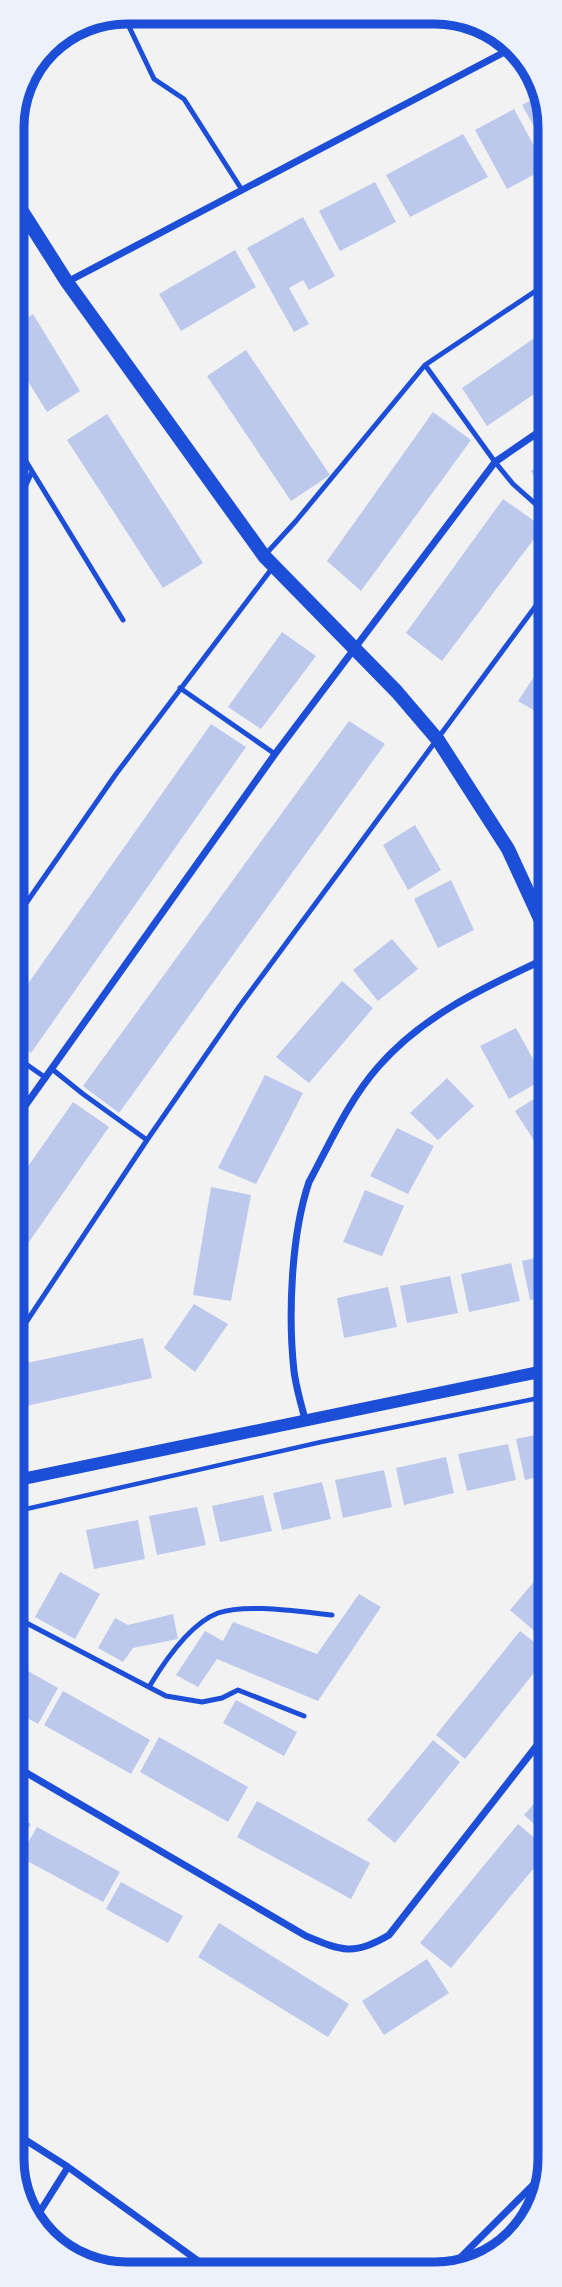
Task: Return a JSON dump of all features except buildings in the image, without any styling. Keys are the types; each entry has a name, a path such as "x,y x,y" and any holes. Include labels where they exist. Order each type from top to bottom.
{"main road":[{"path":"25,216 68,282 269,561 397,692 438,740 508,849 538,913"}],"street":[{"path":"68,282 504,52"},
{"path":"25,225 28,220"},
{"path":"25,1107 353,648 495,462 538,433"},
{"path":"305,1419 294,1373 294,1273 303,1199 320,1162 361,1089 398,1046 423,1025 471,993 538,962"},
{"path":"24,1479 537,1372"},
{"path":"24,1772 306,1936 353,1950 372,1945 388,1935 537,1745"},
{"path":"24,2139 68,2167 200,2262"},
{"path":"39,2212 68,2167"},
{"path":"459,2259 535,2183"}],"lane":[{"path":"128,24 154,79 184,99 242,190"},
{"path":"25,905 296,521 425,365 538,289"},
{"path":"425,365 495,462 513,484 538,506"},
{"path":"25,460 123,620"},
{"path":"25,487 32,472"},
{"path":"24,1325 147,1140 240,1007 538,603"},
{"path":"180,688 275,754"},
{"path":"25,1063 46,1078"},
{"path":"52,1069 147,1140"},
{"path":"149,1687 168,1657 198,1625 215,1614 234,1610 271,1610 332,1615"},
{"path":"24,1622 166,1696 202,1702 222,1698 238,1690 245,1691 304,1716"}],"path":[{"path":"24,1508 321,1442 537,1398"}]}
